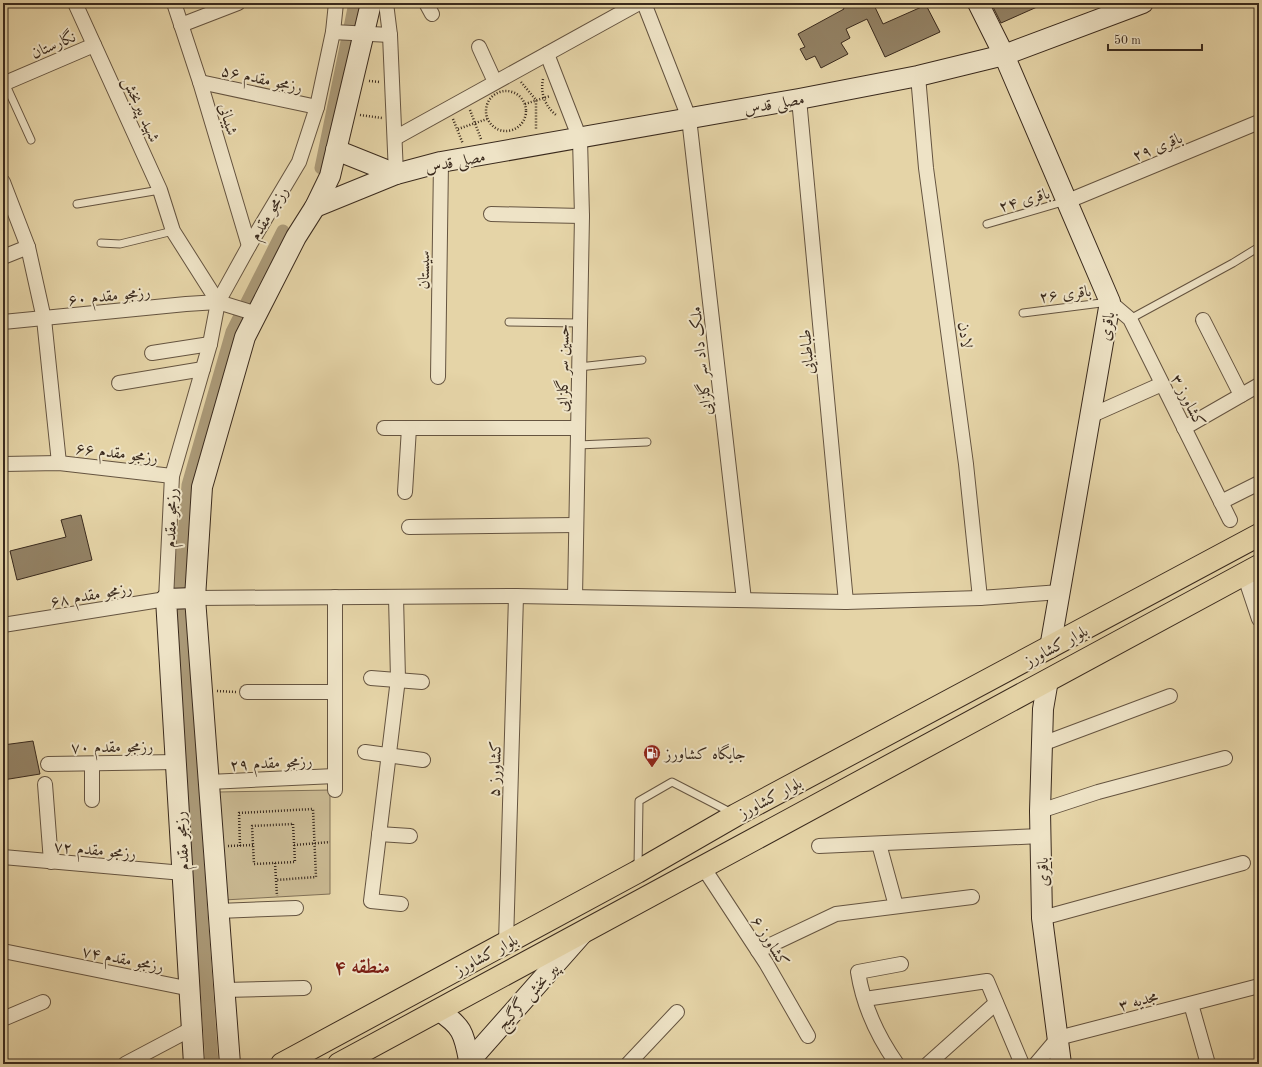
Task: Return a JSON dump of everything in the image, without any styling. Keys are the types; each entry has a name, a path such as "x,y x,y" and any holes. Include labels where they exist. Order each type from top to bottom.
{"main road":[{"name":"بلوار کشاورز","path":"282,1064 638,872 736,815 1255,539"},
{"name":"بلوار کشاورز","path":"339,1064 1255,568"}],"street":[{"name":"شهید پیربخش","path":"75,3 160,190 173,231 223,304"},
{"name":"شیبانی","path":"174,3 200,82 248,246"},
{"path":"181,25 238,3"},
{"name":"رزمجو مقدم","path":"194,1064 191,989 166,599 172,476 223,304 248,246 299,162 317,107 334,32 336,3"},
{"name":"رزمجو مقدم","path":"230,1064 195,598 202,487 253,312 315,206 330,176 371,3"},
{"path":"336,150 396,174 390,35 386,3"},
{"path":"395,138 639,3"},
{"name":"ملک داد سر گلزایی","path":"644,3 690,118 744,600"},
{"name":"باقری","path":"978,3 1004,55 1068,201 1110,302 1050,648"},
{"name":"مصلی قدس","path":"315,206 396,174 441,162 580,139 799,99 918,76 1004,55 1143,3"},
{"path":"334,32 390,35"},
{"name":"نگارستان","path":"4,84 94,45"},
{"path":"478,46 494,82"},
{"path":"547,54 580,139"},
{"name":"لادن","path":"918,76 926,168 966,464 980,598"},
{"name":"رزمجو مقدم ۵۶","path":"200,82 317,107"},
{"name":"طباطبایی","path":"799,99 846,602"},
{"name":"باقری ۲۹","path":"1068,201 1258,126"},
{"name":"حسین سر گلزایی","path":"575,597 582,216 580,139"},
{"name":"سیستان","path":"438,377 441,162"},
{"path":"3,182 28,247 44,319 59,463"},
{"path":"491,214 582,216"},
{"path":"3,257 28,247"},
{"name":"کشاورز ۳","path":"1110,302 1130,319 1230,520"},
{"name":"رزمجو مقدم ۶۰","path":"3,322 186,304 223,304 253,312"},
{"path":"1203,320 1241,396"},
{"path":"152,353 210,344"},
{"path":"118,383 203,369"},
{"path":"1090,416 1162,384"},
{"path":"1184,428 1259,386"},
{"path":"384,428 578,428"},
{"path":"405,492 409,428"},
{"name":"رزمجو مقدم ۶۶","path":"3,464 59,463 172,476"},
{"path":"1221,502 1259,483"},
{"path":"409,527 576,525"},
{"path":"1255,568 1259,619"},
{"path":"166,599 516,596 846,602 980,598 1060,592"},
{"name":"کشاورز ۵","path":"506,943 516,596"},
{"path":"247,692 335,692 335,597"},
{"path":"396,597 398,679 371,901 401,904"},
{"name":"رزمجو مقدم ۶۸","path":"3,625 166,599"},
{"path":"370,678 422,682"},
{"name":"باقری","path":"1048,680 1043,709 1040,811 1042,918 1061,1064"},
{"name":"رزمجو مقدم ۲۹","path":"209,782 335,782 335,692"},
{"path":"1042,744 1170,696"},
{"path":"365,752 424,760"},
{"path":"1040,811 1098,792 1225,758"},
{"name":"رزمجو مقدم ۷۰","path":"48,764 177,762"},
{"path":"92,764 92,800"},
{"path":"45,784 51,862"},
{"path":"379,834 410,836"},
{"path":"819,846 1041,836"},
{"path":"878,844 896,906"},
{"name":"رزمجو مقدم ۷۲","path":"3,858 184,874"},
{"path":"1042,918 1243,863"},
{"name":"کشاورز ۶","path":"703,867 758,951 808,1036"},
{"path":"758,951 836,914 972,897"},
{"path":"218,911 296,908"},
{"name":"پیر بخش گرگیج","path":"470,1063 585,931"},
{"name":"رزمجو مقدم ۷۴","path":"3,951 191,989"},
{"path":"897,1064 882,1043 860,987 858,972 902,964"},
{"path":"865,999 987,981 1022,1064"},
{"name":"مجدیه ۳","path":"1058,1038 1259,986"},
{"path":"224,990 304,988"},
{"path":"3,1019 43,1002"},
{"path":"928,1064 996,1003"},
{"path":"1191,1004 1208,1064"},
{"name":"پیر بخش گرگیج","path":"438,1010 452,1020 465,1036 470,1063"},
{"path":"628,1064 677,1012"},
{"path":"125,1064 193,1028"},
{"path":"1036,1064 1058,1038"}],"lane":[{"path":"4,84 31,140"},
{"path":"77,204 160,190"},
{"name":"باقری ۲۴","path":"987,224 1068,201"},
{"path":"101,243 120,244 173,231"},
{"path":"1130,319 1233,263 1259,247"},
{"name":"باقری ۲۶","path":"1024,313 1110,302"},
{"path":"509,322 580,322"},
{"path":"579,367 642,360"},
{"path":"578,445 647,442"},
{"path":"638,872 639,801 657,790 672,782 736,815"}],"path":[{"path":"512,73 536,100 535,146"},
{"path":"353,79 392,83"},
{"path":"506,91 518,94 525,104 525,118 516,129 502,131 490,125 487,119 486,105 489,99 500,92 506,91"},
{"path":"525,104 561,91"},
{"path":"469,106 474,123 488,154"},
{"path":"449,108 458,129 467,158"},
{"path":"345,113 394,119"},
{"path":"458,129 487,119"},
{"path":"202,691 247,692"},
{"path":"253,845 240,846 239,812 313,809 316,877 276,880"},
{"path":"293,824 295,862 254,864 253,845 252,826 293,824"},
{"path":"294,845 330,842"},
{"path":"275,863 278,909"}],"shaded area":[{"path":"330,790 330,894 224,900 218,792"}],"building":[{"path":"841,3 873,3 883,24 926,5 940,32 885,57 867,19 846,29 850,38 841,43 848,54 821,68 815,56 806,60 800,49 805,47 798,34 844,9"},
{"path":"991,3 1046,3 1001,23"},
{"path":"81,515 92,560 17,580 10,551 66,537 61,520"},
{"path":"33,741 40,774 3,780 3,745"}],"waterway":[{"path":"321,168 355,3"},
{"path":"180,586 188,485 232,332 283,231"},
{"path":"180,614 212,1064"}],"place":[{"name":"جایگاه کشاورز","path":"652,768"}],"district":[{"name":"منطقه ۴","path":"362,966"}]}
